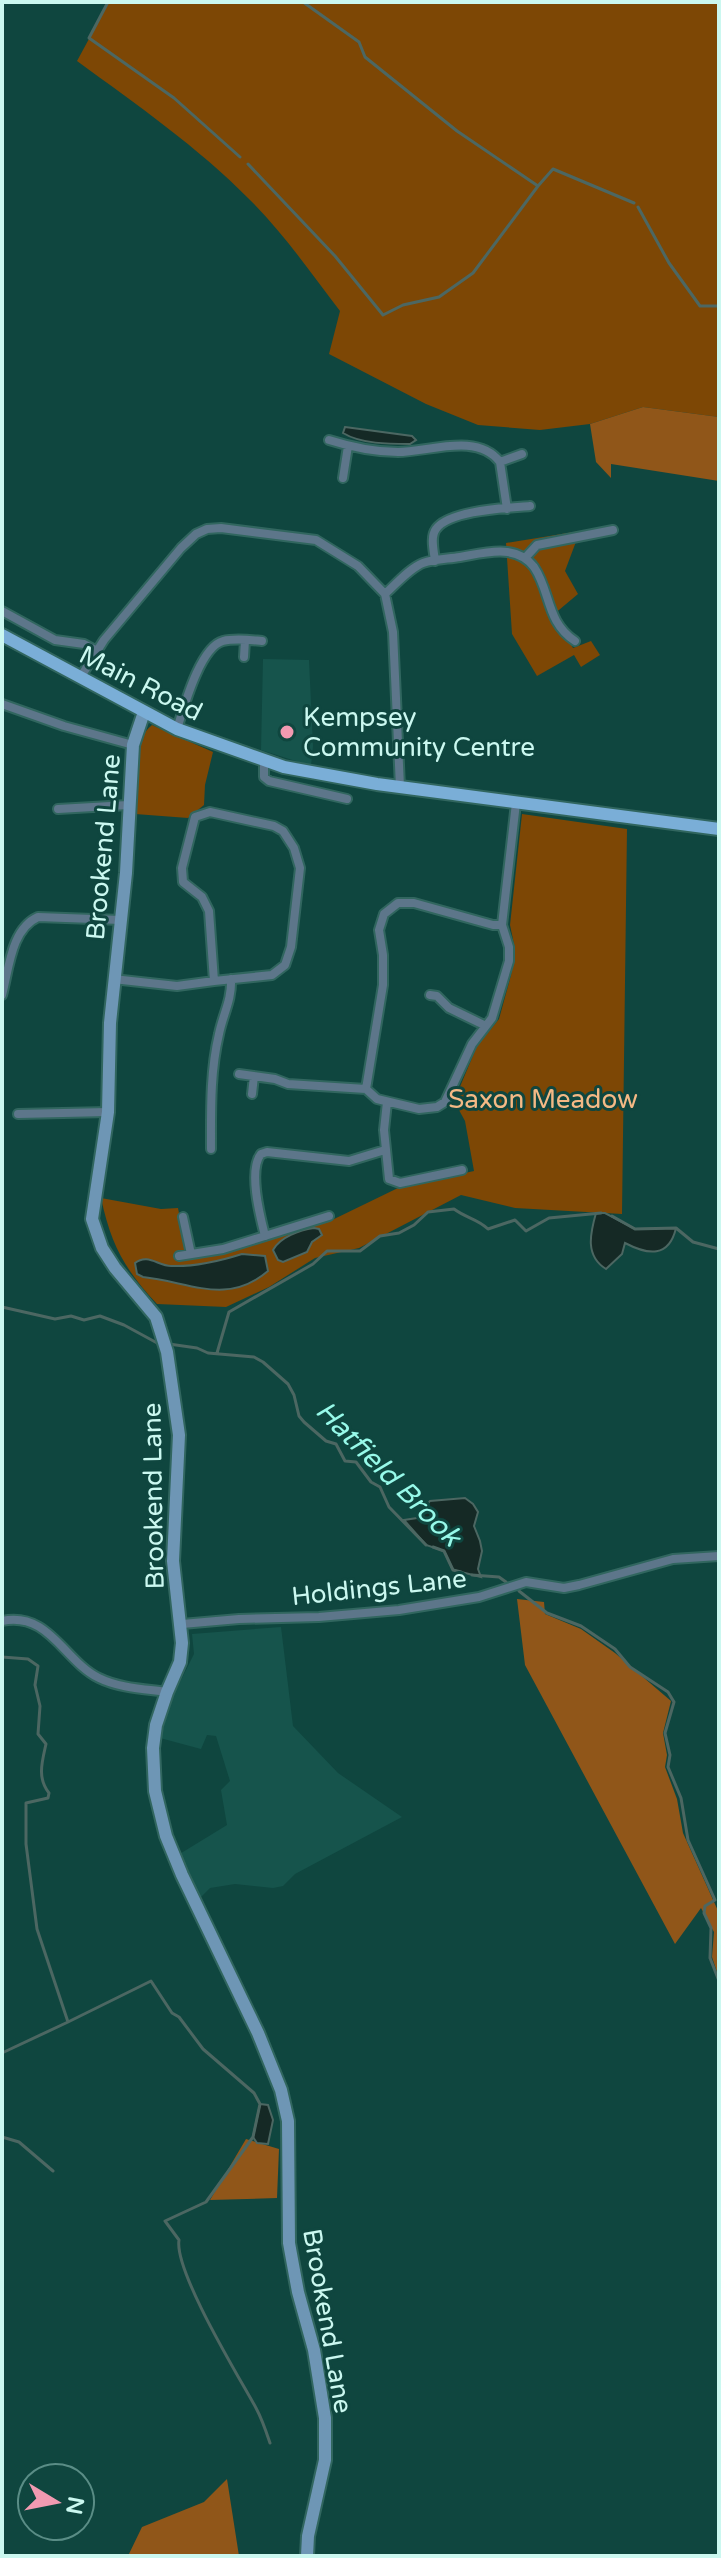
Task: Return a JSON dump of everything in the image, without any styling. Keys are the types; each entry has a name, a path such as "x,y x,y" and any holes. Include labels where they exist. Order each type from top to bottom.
{"main road":[{"name":"Main Road","path":"2,635 177,729 264,761 305,772 400,787 719,829"}],"street":[{"path":"329,440 348,446 399,452 477,447 492,453 500,462 507,509"},
{"path":"343,478 348,446"},
{"path":"500,462 522,454"},
{"path":"435,561 433,535 441,524 472,513 530,506"},
{"path":"80,678 97,651 181,548 196,534 207,529 239,529 316,540 358,566 385,594 393,632 400,787"},
{"path":"525,558 537,545 613,530"},
{"path":"385,594 421,564 500,551 525,558 538,575 550,610 566,635 575,641"},
{"path":"2,611 55,640 84,644 97,651"},
{"path":"244,657 245,640"},
{"path":"177,729 189,688 202,668 208,650 223,641 262,641"},
{"path":"2,704 64,726 133,745"},
{"name":"Brookend Lane","path":"144,712 133,745 126,873 113,979 108,1112 93,1224 97,1239 115,1268 156,1317 167,1352 179,1435 173,1561 182,1624 180,1662 156,1725 153,1748 155,1791 160,1816 182,1875 258,2033 281,2090 288,2121 289,2243 314,2350 325,2418 325,2460 308,2536 307,2556"},
{"name":"Main Road","path":"264,761 262,770 269,781 347,799"},
{"path":"502,925 414,903 398,903 384,914 379,930 383,985 366,1089 370,1096 428,1109 445,1102 472,1044 492,1018 509,961 509,947 502,925 516,803"},
{"path":"58,809 128,805"},
{"path":"113,979 177,986 272,975 285,965 291,947 300,868 294,848 283,831 274,826 210,812 195,817 182,868 183,882 202,897 209,911 214,981"},
{"path":"2,995 18,935 27,922 38,917 121,920"},
{"path":"211,1149 209,1109 219,1034 232,996 231,979"},
{"path":"430,995 437,996 449,1008 486,1026"},
{"path":"239,1074 288,1084 366,1089"},
{"path":"252,1094 254,1076"},
{"path":"387,1102 384,1116 389,1179 396,1183 462,1170"},
{"path":"18,1114 108,1112"},
{"path":"265,1236 255,1167 261,1154 267,1152 349,1161 385,1150"},
{"path":"179,1256 223,1249 329,1216"},
{"path":"183,1217 191,1254"},
{"name":"Holdings Lane","path":"182,1624 399,1610 479,1597 526,1582 564,1588 673,1559 719,1556"},
{"path":"2,1621 18,1619 42,1627 97,1677 130,1687 167,1692"}],"shaded area":[{"path":"643,407 719,417 719,481 611,464 611,478 596,462 590,424"},
{"path":"263,659 309,660 311,766 261,750"},
{"path":"517,1599 544,1602 545,1614 581,1629 615,1653 671,1701 663,1733 667,1755 665,1767 677,1799 683,1833 719,1913 719,1978 712,1957 714,1932 701,1908 675,1944 525,1665"},
{"path":"281,1627 293,1726 338,1773 402,1817 295,1874 283,1886 273,1888 235,1884 210,1888 199,1899 178,1855 227,1825 221,1790 230,1781 216,1736 207,1735 201,1749 160,1738 173,1696 194,1654 192,1634"},
{"path":"246,2139 279,2149 277,2198 210,2200"},
{"path":"227,2479 239,2556 128,2556 142,2527 204,2502"}],"green space":[{"path":"109,2 719,2 719,417 643,407 590,424 540,430 478,425 426,404 329,354 340,311 274,226 209,162 77,61"},
{"path":"580,531 565,571 578,594 553,615 573,648 591,641 600,655 581,667 574,655 537,676 512,634 506,543"},
{"path":"152,725 213,752 204,805 188,818 135,814 138,753 141,741"},
{"name":"Saxon Meadow","path":"522,814 627,829 622,1214 515,1208 461,1195 359,1248 315,1258 269,1287 226,1307 157,1304 121,1256 109,1230 101,1198 161,1209 178,1208 187,1256 224,1252 282,1236 330,1221 400,1187 474,1171 465,1121 454,1101 477,1046 499,1019 511,975 515,949 510,925"}],"water":[{"path":"345,427 412,436 416,440 410,444 367,441 343,433"},
{"path":"596,1213 605,1213 635,1229 676,1228 673,1238 663,1249 642,1250 625,1243 622,1254 606,1269 599,1264 592,1251 591,1237"},
{"path":"314,1228 319,1229 322,1235 312,1242 307,1252 283,1262 278,1260 273,1250 280,1241"},
{"path":"242,1254 265,1256 268,1271 253,1282 223,1290 143,1277 137,1274 135,1263 144,1259 166,1265 189,1266"},
{"path":"465,1498 478,1512 474,1526 482,1551 478,1569 481,1577 453,1570 444,1551 426,1545 404,1520 417,1518 430,1501"},
{"path":"260,2104 268,2105 273,2120 268,2144 257,2143 253,2137"}],"waterway":[{"path":"108,2 89,38 174,98 240,157"},
{"path":"303,2 359,42 365,57 457,131 538,186"},
{"path":"248,164 335,256 383,315 403,305 439,297 473,273 553,169 634,203"},
{"path":"638,207 669,263 700,306 719,306"},
{"path":"217,1353 229,1312 313,1264 327,1251 360,1251 380,1236 399,1233 414,1225 428,1212 454,1209 488,1229 515,1220 526,1231 549,1218 601,1213"},
{"path":"612,1216 635,1229 676,1228 693,1242 719,1249"},
{"name":"Hatfield Brook","path":"2,1307 55,1319 71,1316 84,1320 100,1316 159,1344"},
{"name":"Hatfield Brook","path":"169,1344 208,1353 254,1357 263,1362 288,1384 304,1422 326,1441 336,1444 345,1461 356,1462 371,1482 380,1487 389,1507 426,1545"},
{"name":"Hatfield Brook","path":"433,1547 444,1551 453,1570 461,1572"},
{"name":"Hatfield Brook","path":"472,1575 499,1577 506,1582"},
{"name":"Hatfield Brook","path":"519,1591 547,1613 581,1626 615,1649 630,1667 668,1692 674,1702 665,1733 670,1755 668,1767 681,1798 688,1840 715,1900 705,1906 704,1913 711,1928 710,1958 719,1981"},
{"name":"Hatfield Brook","path":"2,1657 28,1659 38,1666 35,1685 40,1706 38,1734 46,1744 42,1776 49,1793 48,1798 26,1803 26,1844 37,1929 68,2022 2,2053"},
{"path":"68,2022 151,1981 172,2013 179,2017 203,2049 254,2093 260,2104 253,2137 206,2202 165,2221 179,2240 180,2255 197,2299 258,2412 270,2443"},
{"path":"2,2137 19,2142 53,2171"}],"place":[{"name":"Kempsey Community Centre","path":"287,732"}]}
